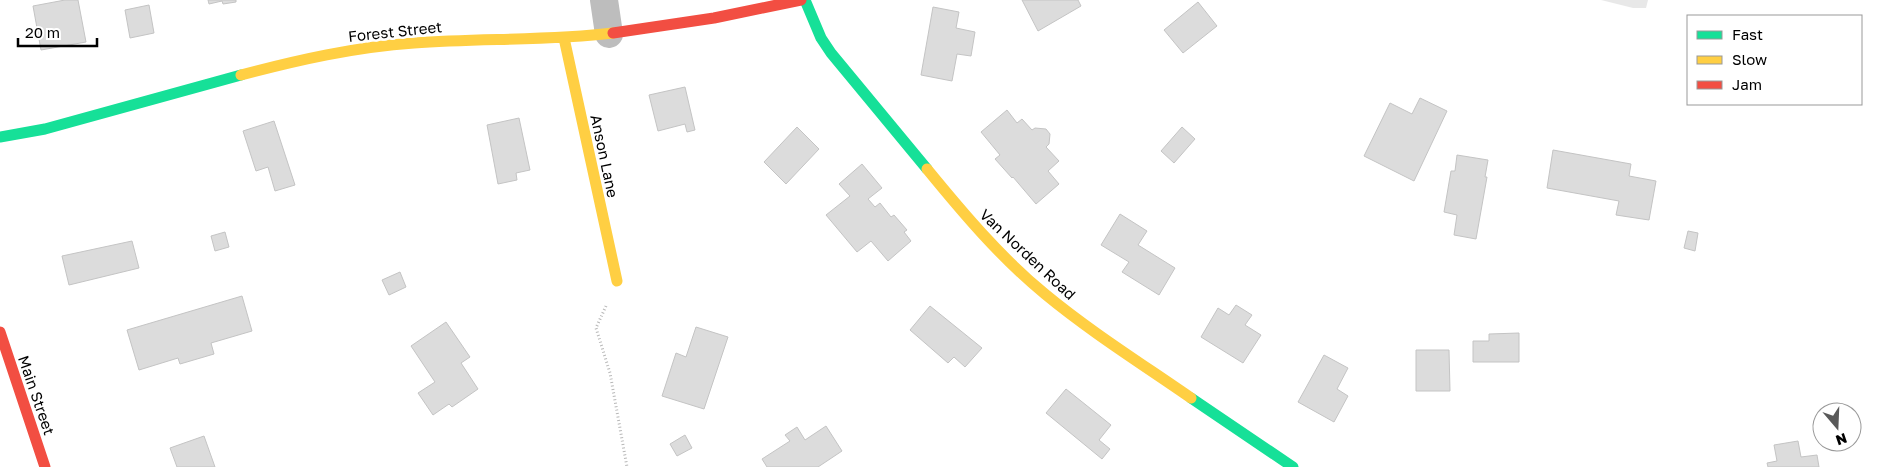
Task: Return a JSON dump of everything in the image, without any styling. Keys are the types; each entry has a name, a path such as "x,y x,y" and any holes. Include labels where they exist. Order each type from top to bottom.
{"street":[{"path":"604,0 609,34"},
{"name":"Forest Street","path":"0,137 38,131 219,80 366,48 433,41 564,38 609,34 713,19 803,0"},
{"name":"Van Norden Road","path":"803,0 827,48 962,212 1016,268 1073,317 1293,467"},
{"name":"Anson Lane","path":"564,38 617,281"},
{"name":"Main Street","path":"0,332 45,467"}],"path":[{"path":"617,281 596,328 610,373 627,467"}],"shaded area":[{"path":"1601,0 1648,0 1646,8 1633,8"}],"building":[{"path":"65,0 78,0 86,42 41,50 33,6"},
{"path":"208,0 236,0 236,2 223,4 222,1 209,4"},
{"path":"1022,0 1078,0 1081,6 1038,31"},
{"path":"1198,2 1217,26 1183,53 1164,30"},
{"path":"149,5 154,33 130,38 125,10"},
{"path":"933,7 959,12 956,28 975,32 971,56 957,54 952,81 921,75"},
{"path":"685,87 695,130 687,132 685,124 658,131 649,95"},
{"path":"1420,98 1447,111 1414,181 1364,156 1390,103 1412,114"},
{"path":"1007,110 1017,123 1022,119 1032,130 1035,128 1046,129 1050,134 1049,144 1046,147 1059,161 1048,171 1059,184 1036,204 995,159 1000,155 981,132"},
{"path":"519,118 530,170 516,173 517,180 498,184 487,125"},
{"path":"274,121 295,185 275,191 268,167 256,171 243,131"},
{"path":"797,127 819,149 786,184 764,162"},
{"path":"1182,127 1195,139 1174,163 1161,151"},
{"path":"1553,150 1631,164 1629,176 1656,181 1649,220 1616,215 1619,201 1547,188"},
{"path":"1457,155 1488,160 1485,177 1487,177 1476,239 1454,235 1457,215 1444,212 1451,171 1455,171"},
{"path":"862,164 882,188 868,199 875,207 880,203 891,217 894,215 907,230 904,232 911,241 888,261 871,241 857,252 826,215 850,196 839,184"},
{"path":"1120,214 1147,231 1138,245 1175,268 1159,295 1122,272 1129,262 1101,245"},
{"path":"1688,231 1698,233 1695,251 1684,248"},
{"path":"225,232 229,247 215,251 211,236"},
{"path":"132,241 139,268 69,285 62,256"},
{"path":"400,272 406,287 389,295 382,280"},
{"path":"242,296 252,331 211,343 214,354 180,364 178,358 139,370 127,330"},
{"path":"1236,305 1252,315 1245,325 1261,335 1243,363 1201,337 1218,308 1229,315"},
{"path":"930,306 982,348 965,367 954,357 948,363 910,330"},
{"path":"446,322 470,357 461,363 478,389 452,407 449,404 433,415 418,393 435,382 411,346"},
{"path":"696,327 728,337 704,409 662,396 676,353 686,357"},
{"path":"1519,333 1519,362 1473,362 1473,341 1489,341 1489,334"},
{"path":"1416,350 1449,350 1450,391 1416,391"},
{"path":"1324,355 1348,368 1337,389 1348,396 1334,422 1298,402"},
{"path":"1066,389 1111,425 1099,440 1110,449 1102,459 1046,413"},
{"path":"826,426 842,451 818,467 767,467 762,459 790,441 785,435 797,427 805,440"},
{"path":"685,435 692,448 677,456 670,444"},
{"path":"204,436 215,467 177,467 170,448"},
{"path":"1798,441 1801,457 1817,455 1819,467 1768,467 1767,463 1777,461 1774,445"}],"traffic: fast":[{"path":"805,0 821,38 831,53 927,169"},
{"path":"0,137 45,129 241,75"},
{"path":"1191,398 1293,467"}],"traffic: slow":[{"path":"241,75 327,55 392,45 439,41 588,36 613,33"},
{"path":"564,38 617,281"},
{"path":"927,169 983,235 1045,294 1080,322 1191,398"}],"traffic: jam":[{"path":"613,33 714,18 801,0"},
{"path":"0,332 45,467"}]}
